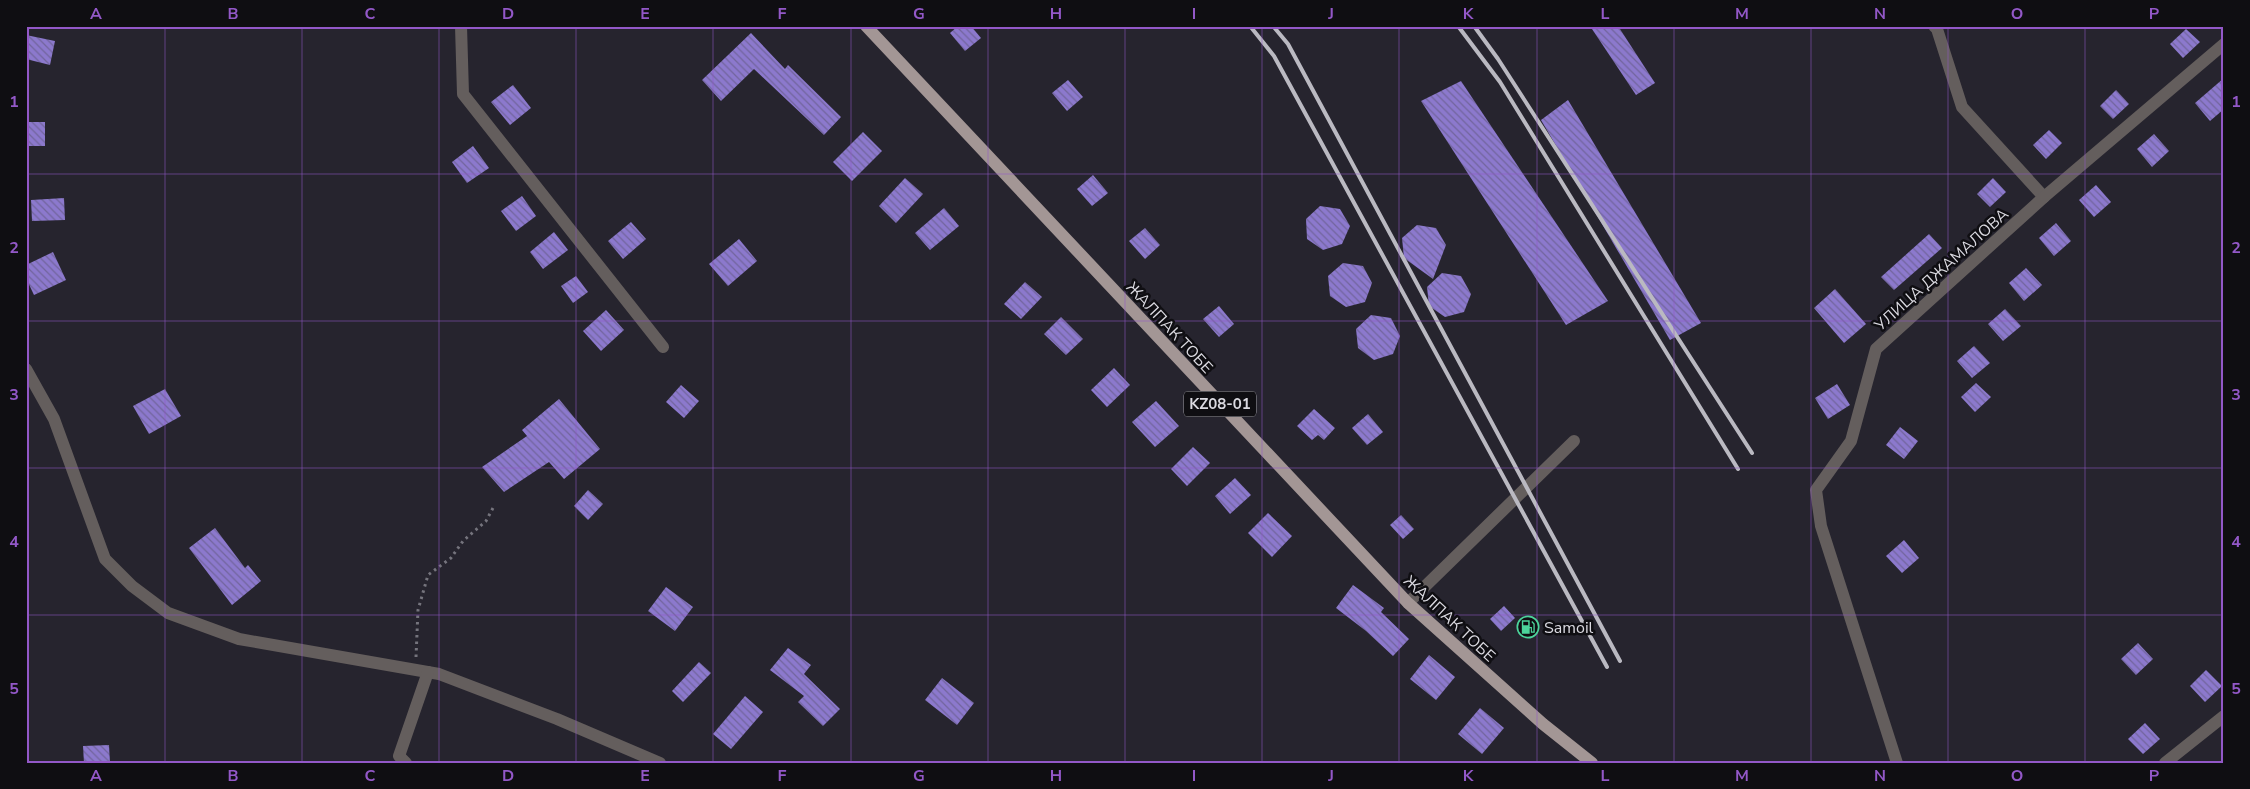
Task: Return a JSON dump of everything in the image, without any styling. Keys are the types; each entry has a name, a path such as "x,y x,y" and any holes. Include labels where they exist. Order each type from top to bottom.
{"main road":[{"name":"ЖАЛПАК ТОБЕ","path":"866,26 1408,603 1543,724 1592,763"}],"street":[{"path":"461,26 463,94 664,347"},
{"path":"1934,26 1937,29 1962,107 2044,197"},
{"name":"УЛИЦА ДЖАМАЛОВА","path":"1897,763 1821,526 1816,490 1851,441 1876,349 2044,197 2224,44"},
{"path":"26,369 54,419 105,559 132,586 168,613 239,639 438,674 557,719 660,763"},
{"path":"1408,603 1574,441"},
{"path":"406,763 399,756 428,672"},
{"path":"2165,763 2224,716"}],"path":[{"path":"415,670 418,610 428,575 450,558 463,541 486,521 493,508"}],"building":[{"path":"958,26 971,26 981,38 965,51 950,33"},
{"path":"1590,26 1618,26 1655,83 1636,95"},
{"path":"2186,29 2200,42 2183,58 2170,44"},
{"path":"751,33 785,69 788,65 841,117 824,135 754,69 721,101 702,80"},
{"path":"26,35 55,41 50,65 26,59"},
{"path":"2224,78 2224,109 2210,121 2195,103"},
{"path":"1068,80 1083,97 1067,111 1052,93"},
{"path":"1461,81 1608,301 1566,325 1421,101"},
{"path":"513,85 531,108 510,125 491,102"},
{"path":"2116,90 2129,104 2113,119 2100,106"},
{"path":"1568,100 1701,323 1670,340 1541,120"},
{"path":"26,122 45,122 45,146 26,146"},
{"path":"2049,130 2062,143 2046,159 2033,145"},
{"path":"863,132 882,151 852,181 833,162"},
{"path":"2154,134 2169,151 2152,167 2137,149"},
{"path":"473,146 489,168 467,183 452,162"},
{"path":"1093,175 1108,193 1092,206 1077,189"},
{"path":"905,178 923,194 896,223 879,206"},
{"path":"1993,178 2006,192 1990,207 1977,194"},
{"path":"2096,185 2111,202 2094,217 2079,200"},
{"path":"522,196 536,216 516,231 501,211"},
{"path":"64,198 65,220 32,221 31,200"},
{"path":"1320,206 1340,209 1350,226 1342,244 1323,250 1307,239 1306,219"},
{"path":"944,208 959,226 930,250 915,233"},
{"path":"631,222 646,239 623,259 608,241"},
{"path":"2056,223 2071,241 2054,256 2039,238"},
{"path":"1417,225 1436,228 1446,245 1433,279 1404,258 1402,238"},
{"path":"1145,228 1160,245 1145,259 1129,241"},
{"path":"554,232 568,250 543,269 530,252"},
{"path":"1929,234 1942,248 1894,290 1881,277"},
{"path":"739,239 757,261 728,286 709,264"},
{"path":"53,252 66,280 34,295 26,278 26,265"},
{"path":"1343,263 1363,266 1372,283 1365,302 1346,307 1330,296 1328,276"},
{"path":"2026,268 2042,285 2024,301 2009,283"},
{"path":"1442,273 1461,276 1471,294 1464,312 1445,317 1429,306 1427,287"},
{"path":"576,276 588,292 573,303 561,286"},
{"path":"1025,282 1042,297 1021,319 1004,304"},
{"path":"1835,289 1866,324 1844,343 1814,308"},
{"path":"1219,306 1234,324 1219,337 1203,319"},
{"path":"2005,309 2021,326 2003,341 1988,324"},
{"path":"606,310 624,330 601,351 583,331"},
{"path":"1371,315 1391,318 1400,336 1393,354 1374,360 1358,348 1356,329"},
{"path":"1061,317 1083,339 1066,355 1044,334"},
{"path":"1974,346 1990,363 1972,378 1957,361"},
{"path":"1114,368 1130,385 1107,407 1091,390"},
{"path":"1976,383 1991,397 1975,412 1961,397"},
{"path":"1837,384 1850,405 1828,419 1815,398"},
{"path":"681,385 699,401 684,418 666,402"},
{"path":"165,389 181,416 149,434 133,406"},
{"path":"559,399 600,449 564,479 549,462 504,492 482,467 527,436 522,430"},
{"path":"1156,401 1179,426 1155,447 1132,422"},
{"path":"1314,409 1335,428 1324,440 1318,435 1312,440 1297,426"},
{"path":"1368,414 1383,432 1367,445 1352,428"},
{"path":"1900,427 1918,441 1904,459 1886,445"},
{"path":"1193,447 1210,463 1187,486 1171,469"},
{"path":"1235,478 1251,495 1230,514 1215,496"},
{"path":"588,490 603,504 588,520 574,506"},
{"path":"1268,513 1292,536 1272,557 1248,533"},
{"path":"1401,515 1414,529 1403,539 1390,525"},
{"path":"215,528 245,568 248,565 261,581 232,605 189,548"},
{"path":"1904,540 1919,558 1902,573 1886,556"},
{"path":"1353,585 1384,608 1381,612 1409,639 1393,656 1366,631 1336,608"},
{"path":"666,587 693,607 675,631 648,611"},
{"path":"1504,606 1515,618 1501,631 1490,619"},
{"path":"2138,643 2153,659 2136,675 2121,659"},
{"path":"788,648 811,665 804,674 840,709 823,726 798,702 804,696 770,670"},
{"path":"1429,655 1455,677 1436,700 1410,679"},
{"path":"699,662 711,673 683,702 672,691"},
{"path":"2206,670 2222,686 2205,702 2190,686"},
{"path":"942,678 974,703 957,725 925,700"},
{"path":"745,696 763,712 731,749 713,734"},
{"path":"1480,708 1504,728 1482,754 1458,734"},
{"path":"2145,723 2160,739 2143,754 2128,739"},
{"path":"109,745 110,763 84,763 83,746"}],"railway":[{"path":"1250,26 1274,56 1607,667"},
{"path":"1273,26 1288,44 1620,661"},
{"path":"1458,26 1500,82 1738,469"},
{"path":"1474,26 1498,59 1752,453"}],"place":[{"name":"Samoil","path":"1528,627"}]}
